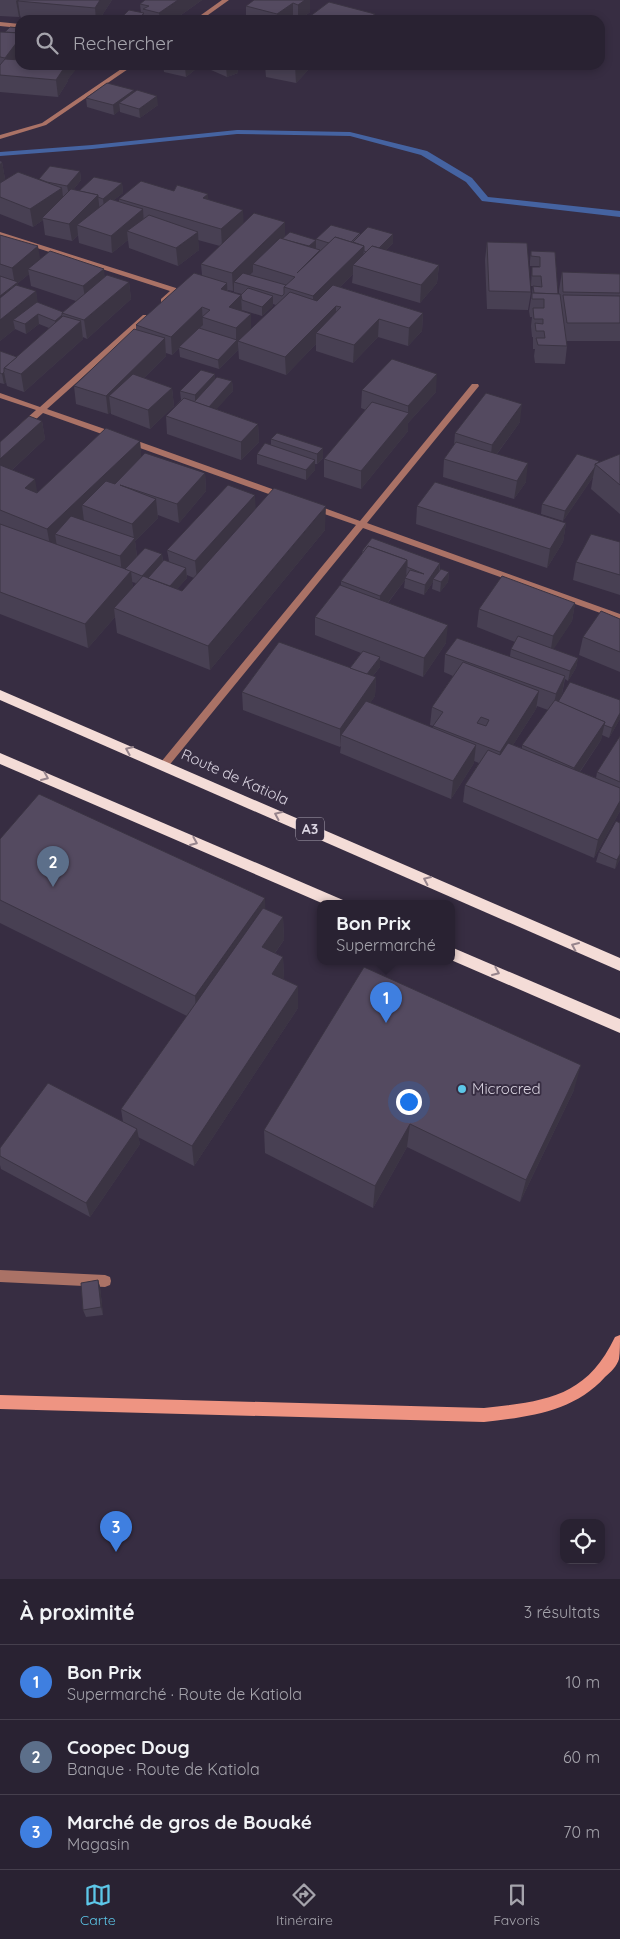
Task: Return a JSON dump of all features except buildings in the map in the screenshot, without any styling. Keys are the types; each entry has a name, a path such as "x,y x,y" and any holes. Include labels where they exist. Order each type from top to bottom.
{"highway":[{"name":"Route de Katiola","path":"0,695 620,965"},
{"path":"0,758 329,900"},
{"path":"455,955 620,1026"}],"main road":[{"path":"0,1402 484,1415 548,1407 580,1392 608,1366 620,1342"}],"street":[{"path":"204,15 226,0"},
{"path":"0,24 15,26"},
{"path":"0,137 44,124 124,70"},
{"path":"0,234 173,290 174,292 159,305"},
{"path":"14,434 152,312"},
{"path":"164,765 475,386"},
{"path":"0,395 289,498"},
{"path":"307,505 620,617"},
{"path":"0,1276 105,1280"}],"waterway":[{"path":"0,154 92,147 237,132 350,134 424,153 469,180 485,199 620,214"}],"place":[{"name":"Coopec Doug","path":"53,887"},
{"name":"Bon Prix","path":"386,1023"},
{"name":"Microcred","path":"462,1089"},
{"name":"Marché de gros de Bouaké","path":"116,1552"}]}
